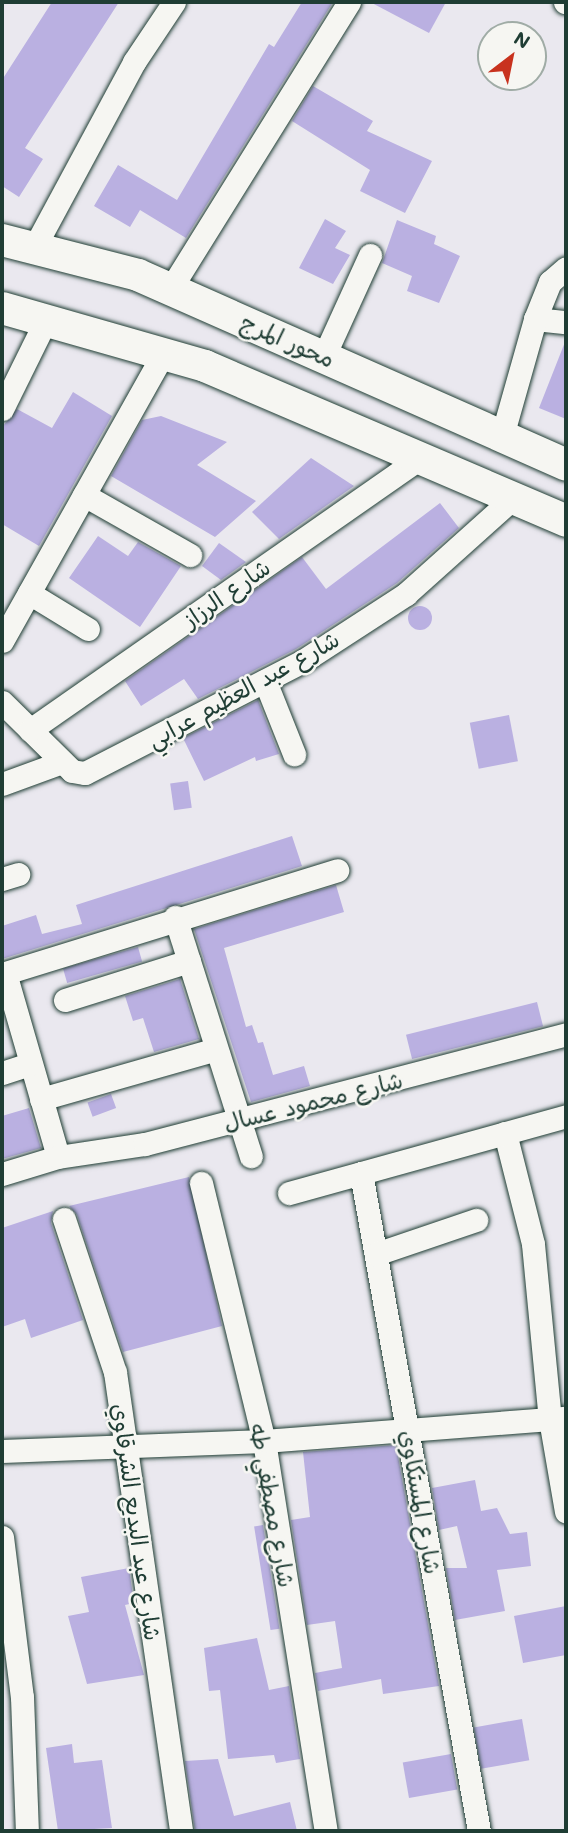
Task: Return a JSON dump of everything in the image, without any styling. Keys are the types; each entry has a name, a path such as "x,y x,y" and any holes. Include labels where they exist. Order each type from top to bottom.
{"main road":[{"name":"محور المرج","path":"2,240 35,246 171,288 566,465"},
{"path":"2,308 47,318 164,352 421,457 566,523"}],"street":[{"path":"35,246 134,62 174,2"},
{"path":"171,288 349,2"},
{"path":"324,356 370,255"},
{"path":"502,436 536,319 550,282 566,268"},
{"path":"2,409 47,318"},
{"path":"536,319 566,322"},
{"path":"2,641 164,352"},
{"name":"شارع الرزاز","path":"30,730 421,457"},
{"path":"84,495 190,555"},
{"name":"شارع عبد العظيم عرابي","path":"62,762 85,773 265,681 406,594 513,498"},
{"path":"29,593 89,629"},
{"path":"265,681 294,754"},
{"path":"2,702 62,762 2,784"},
{"path":"58,1157 4,973 175,917 337,870"},
{"path":"175,917 251,1156"},
{"path":"65,1000 189,961"},
{"name":"شارع محمود عسال","path":"2,1174 58,1157 114,1151 566,1034"},
{"path":"41,1099 216,1049"},
{"path":"2,1073 30,1064"},
{"path":"289,1193 566,1116"},
{"path":"505,1133 533,1244 558,1419 566,1512"},
{"name":"شارع المستكاوي","path":"361,1173 479,1831"},
{"name":"شارع مصطفي طه","path":"201,1183 264,1441 326,1831"},
{"name":"شارع عبد البديع الشرقاوي","path":"64,1219 115,1372 181,1831"},
{"path":"376,1254 476,1220"},
{"path":"2,1451 264,1441 558,1419"},
{"path":"2,1537 22,1696 27,1831"}],"building":[{"path":"52,2 119,2 25,148 43,159 19,197 2,186 2,80"},
{"path":"302,2 333,2 186,238 140,210 130,227 94,206 118,165 177,200 269,44 274,47"},
{"path":"370,2 446,2 429,33"},
{"path":"313,86 373,121 367,131 432,161 405,213 360,191 370,170 292,121"},
{"path":"325,219 346,231 335,248 350,255 333,284 299,268"},
{"path":"397,220 436,236 434,244 460,256 439,303 407,291 412,276 382,263"},
{"path":"566,342 566,419 539,408"},
{"path":"73,392 112,416 39,546 2,524 2,427 17,409 52,428"},
{"path":"161,416 227,442 197,465 256,501 215,537 111,476 142,420"},
{"path":"311,458 354,486 279,539 252,512"},
{"path":"440,503 459,528 397,583 296,649 198,699 184,679 141,706 125,681 302,557 326,589"},
{"path":"98,536 128,556 138,542 181,566 140,627 69,578"},
{"path":"219,543 246,562 221,580 202,566"},
{"path":"420,606 429,609 432,618 429,627 420,630 411,627 408,618 411,609"},
{"path":"258,700 279,754 256,761 255,757 204,781 183,738"},
{"path":"509,715 518,761 479,769 470,723"},
{"path":"188,781 192,808 174,810 170,784"},
{"path":"292,836 302,866 2,959 2,926 36,915 42,934 82,924 76,905"},
{"path":"336,885 344,912 224,948 246,1027 252,1025 258,1043 263,1042 273,1075 304,1066 310,1086 251,1102 194,929"},
{"path":"138,947 142,961 67,983 63,968"},
{"path":"180,979 199,1039 154,1052 143,1018 133,1021 125,996"},
{"path":"537,1002 543,1026 412,1059 406,1035"},
{"path":"111,1094 116,1108 93,1117 88,1103"},
{"path":"29,1108 41,1148 2,1159 2,1116"},
{"path":"189,1177 222,1326 123,1352 77,1215 69,1206"},
{"path":"53,1211 51,1223 83,1320 31,1338 25,1319 2,1327 2,1228"},
{"path":"396,1445 439,1686 383,1694 381,1679 318,1691 315,1673 342,1668 335,1621 307,1625 291,1520 310,1517 303,1452"},
{"path":"475,1480 481,1511 497,1508 510,1534 527,1532 531,1566 497,1570 505,1611 455,1620 446,1568 467,1568 457,1526 439,1530 432,1488"},
{"path":"263,1525 279,1629 271,1630 254,1526"},
{"path":"129,1568 134,1603 125,1605 144,1675 87,1684 68,1616 89,1612 81,1577"},
{"path":"566,1606 566,1655 523,1663 514,1616"},
{"path":"257,1638 269,1690 289,1686 300,1759 276,1763 274,1755 228,1759 220,1690 209,1691 204,1648"},
{"path":"522,1719 529,1760 481,1769 474,1728"},
{"path":"72,1744 74,1763 102,1760 112,1828 58,1831 46,1748"},
{"path":"451,1754 457,1789 409,1798 403,1763"},
{"path":"218,1759 234,1816 290,1802 297,1831 195,1831 185,1761"}]}
